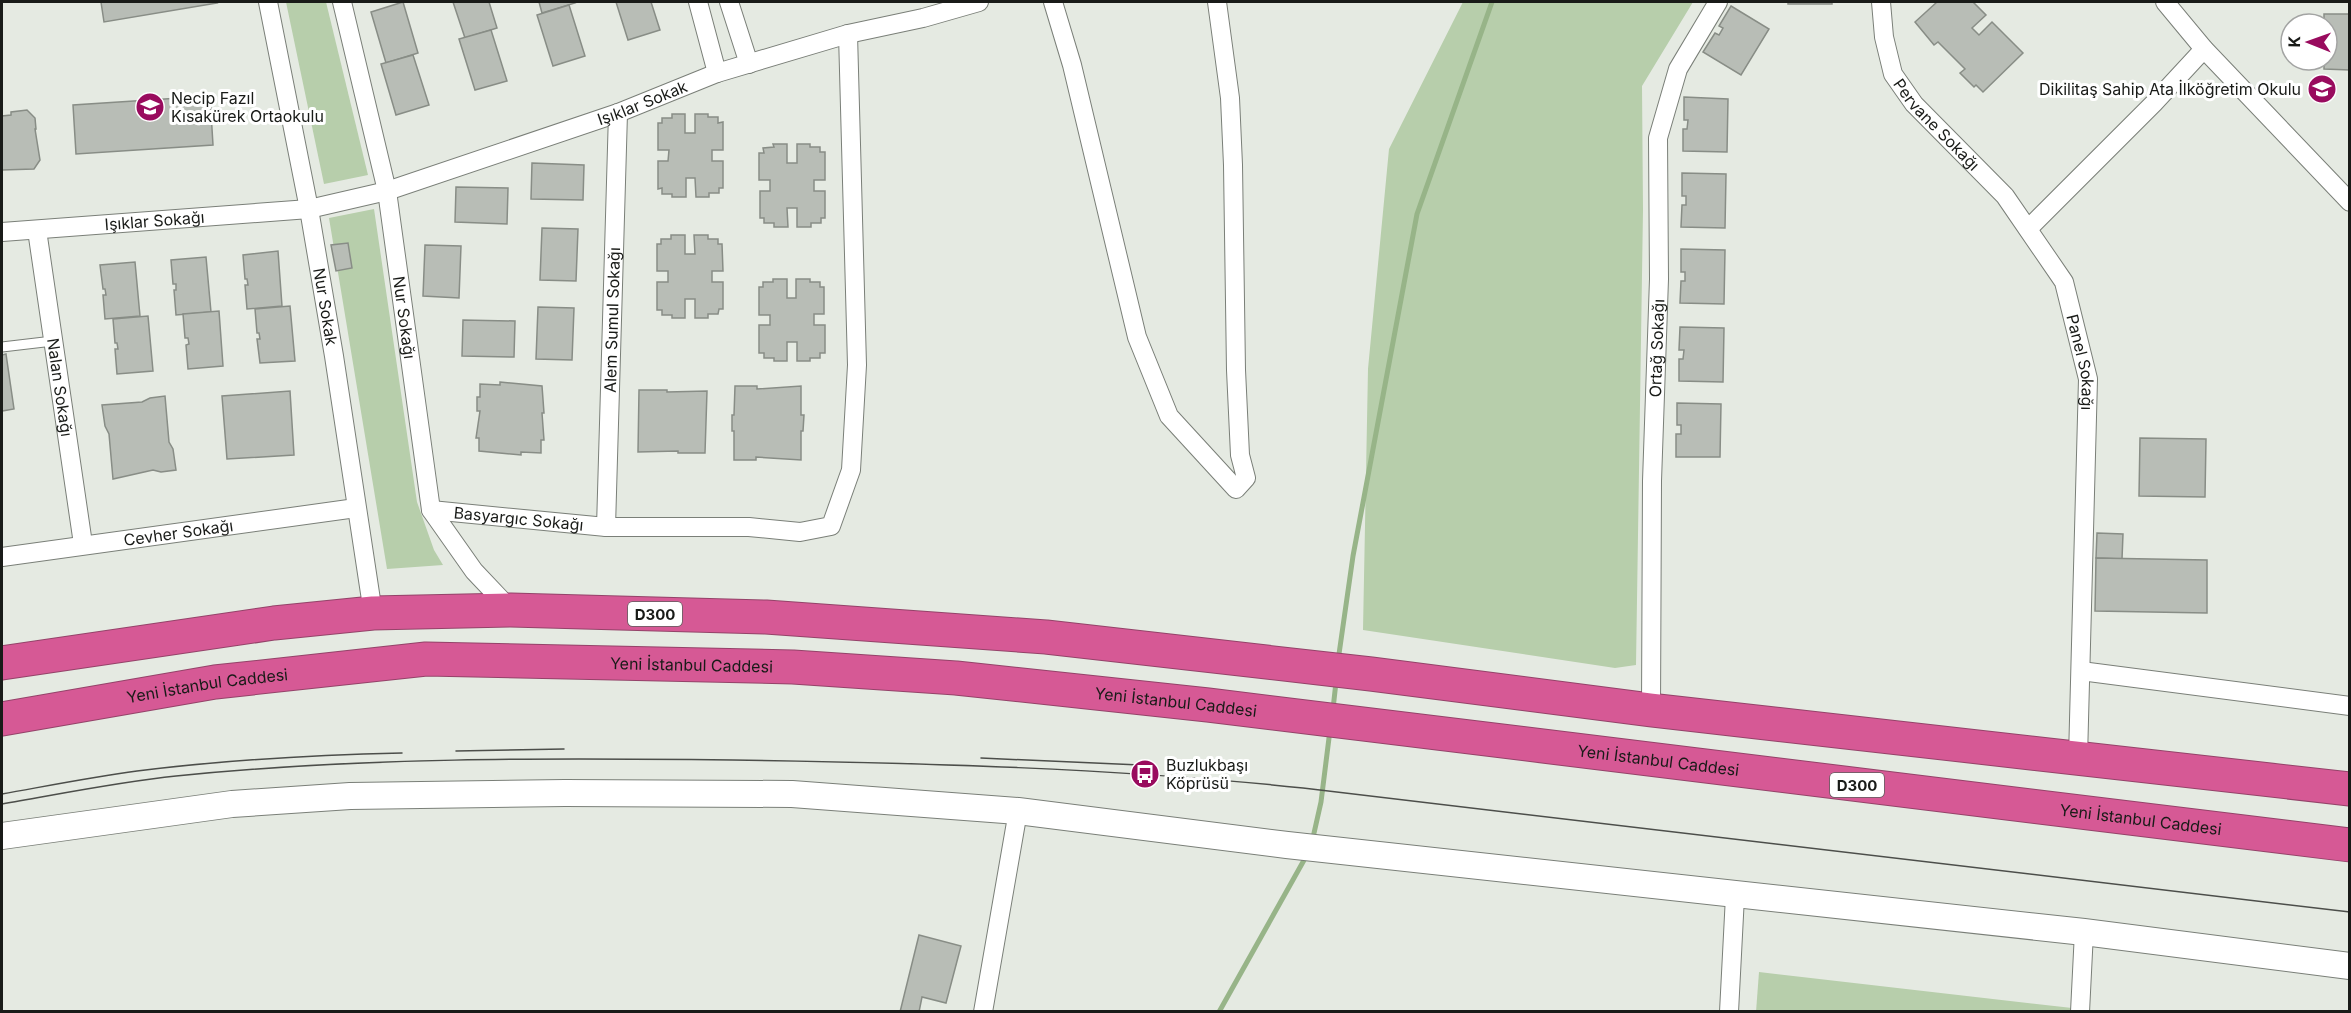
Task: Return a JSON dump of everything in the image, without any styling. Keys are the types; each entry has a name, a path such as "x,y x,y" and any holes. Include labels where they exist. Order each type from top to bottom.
{"highway":[{"name":"D300","path":"2,663 274,623 373,613 511,610 790,618 1046,638 1371,674 1651,710 2349,789"},
{"name":"Yeni İstanbul Caddesi","path":"2,719 215,682 426,659 793,667 1039,686 1304,716 2349,845"}],"street":[{"name":"Nur Sokak","path":"268,2 309,209 373,613"},
{"name":"Nur Sokağı","path":"342,2 387,191 431,510 474,570 511,610"},
{"path":"698,2 717,74"},
{"path":"729,2 749,64"},
{"name":"Işıklar Sokak","path":"309,209 387,191 618,113 717,74 921,10 979,2"},
{"path":"1053,2 1072,65 1137,337 1169,416 1236,489 1246,478 1240,455 1236,370 1230,98 1217,2"},
{"name":"Ortağ Sokağı","path":"1651,710 1652,481 1659,279 1658,138 1678,69 1718,2"},
{"name":"Pervane Sokağı","path":"1881,2 1884,37 1893,74 1914,104 2005,196 2028,229"},
{"path":"2165,2 2204,49 2349,202"},
{"name":"Basyargıc Sokağı","path":"431,510 606,527 749,528 800,532 831,526 851,470 857,365 848,34"},
{"path":"2028,229 2204,49"},
{"name":"Alem Sumul Sokağı","path":"606,527 618,113"},
{"name":"Işıklar Sokağı","path":"2,232 309,209"},
{"name":"Panel Sokağı","path":"2028,229 2064,282 2088,380 2078,758"},
{"name":"Nalan Sokağı","path":"37,230 83,544"},
{"name":"Cevher Sokağı","path":"2,557 356,508"},
{"path":"2080,671 2349,706"},
{"path":"2,836 232,804 350,796 565,793 792,794 1018,811 1287,845 1735,896 2084,932 2349,966"},
{"path":"983,1011 1018,811"},
{"path":"1729,1011 1735,896"},
{"path":"2080,1011 2084,932"}],"lane":[{"path":"2,347 53,341"}],"green space":[{"path":"286,2 326,2 368,175 324,184"},
{"path":"1463,2 1693,2 1642,86 1643,210 1636,665 1615,668 1363,630 1368,369 1389,149"},
{"path":"374,209 417,502 434,550 443,565 387,569 329,218"},
{"path":"1759,972 2072,1008 2072,1012 1756,1012"}],"building":[{"path":"101,2 216,2 217,3 104,22"},
{"path":"403,2 418,53 386,63 371,12"},
{"path":"453,2 489,2 497,28 465,38"},
{"path":"539,2 574,2 575,3 542,13"},
{"path":"616,2 651,2 660,30 628,40"},
{"path":"1788,2 1832,2 1832,4 1788,4"},
{"path":"1937,2 1973,2 1986,15 1972,28 1979,35 1992,22 2023,53 1983,92 1976,85 1974,87 1960,73 1965,69 1938,42 1934,45 1915,22"},
{"path":"569,5 585,56 553,66 537,15"},
{"path":"1731,6 1769,29 1741,75 1703,52 1715,33 1719,35 1723,28 1719,26"},
{"path":"2339,14 2350,14 2350,70 2339,70"},
{"path":"491,30 507,81 475,90 459,39"},
{"path":"413,55 429,105 396,115 381,64"},
{"path":"210,96 213,145 76,154 73,105"},
{"path":"1684,97 1728,99 1727,152 1683,151 1683,129 1687,129 1688,120 1684,120"},
{"path":"27,110 35,118 40,160 34,169 2,170 2,116"},
{"path":"672,114 685,114 685,133 695,133 695,114 708,114 708,117 718,117 718,123 723,122 723,150 712,150 712,161 723,161 723,188 719,188 719,193 709,193 709,197 696,197 695,178 686,178 686,197 672,197 672,194 662,194 662,188 658,189 658,161 668,161 669,150 658,150 658,123 662,123 662,118 672,118"},
{"path":"773,144 787,144 787,163 797,163 797,144 810,144 810,147 820,147 820,152 825,152 825,180 814,180 814,191 825,191 825,218 821,218 821,223 811,223 811,227 797,227 797,208 787,208 788,227 774,227 774,223 764,223 764,218 760,218 760,191 770,191 770,180 759,180 759,153 764,153 763,148 774,147"},
{"path":"532,163 584,165 583,200 531,199"},
{"path":"1682,173 1726,174 1725,228 1681,227 1682,205 1686,205 1686,196 1682,196"},
{"path":"456,187 508,188 507,224 455,222"},
{"path":"542,228 578,229 576,281 540,280"},
{"path":"671,235 685,235 685,254 695,254 694,235 708,235 708,239 718,239 718,244 722,244 723,271 712,271 712,282 723,282 723,309 719,309 718,314 708,314 708,318 695,318 695,299 685,299 685,318 672,318 672,315 662,315 662,310 657,310 657,282 668,282 668,271 657,271 657,244 661,244 661,239 671,239"},
{"path":"348,243 352,268 336,271 331,245"},
{"path":"425,245 461,246 459,298 423,296"},
{"path":"1681,249 1725,250 1724,304 1680,303 1681,281 1685,281 1685,272 1681,272"},
{"path":"278,251 282,306 247,309 245,285 248,285 245,279 243,255"},
{"path":"206,257 211,312 176,315 174,290 176,290 176,284 173,284 171,260"},
{"path":"135,262 140,316 105,319 103,295 106,295 100,265"},
{"path":"773,279 787,279 787,298 796,298 796,279 810,279 810,282 820,282 820,287 824,287 824,314 814,314 814,325 825,325 825,353 820,353 820,358 797,361 797,342 787,342 787,361 774,361 774,358 764,358 764,353 759,353 759,325 770,325 770,315 759,315 759,287 763,287 763,282 773,282"},
{"path":"290,306 295,361 260,363 257,339 260,339 257,333 255,309"},
{"path":"538,307 574,308 572,360 536,359"},
{"path":"219,311 223,366 188,369 186,345 189,344 188,338 185,338 183,314"},
{"path":"148,316 153,371 117,374 115,349 118,349 115,343 113,319"},
{"path":"463,320 515,321 514,357 462,356"},
{"path":"1680,327 1724,328 1723,382 1679,381 1679,359 1683,359 1684,350 1679,350"},
{"path":"6,354 14,409 2,411 2,355"},
{"path":"500,382 542,386 544,440 541,440 541,453 521,452 521,455 479,451 479,438 476,438 480,411 477,411 477,397 480,397 480,384 500,385"},
{"path":"735,386 757,386 757,389 801,386 801,415 804,415 803,431 801,431 801,460 756,457 756,460 734,460 732,415 734,415"},
{"path":"639,390 707,391 705,453 638,452"},
{"path":"290,391 294,455 227,459 222,396"},
{"path":"165,396 169,442 173,449 176,470 161,472 153,470 113,479 109,434 105,426 102,405 142,402 150,398"},
{"path":"1677,403 1721,404 1720,457 1676,457 1676,434 1681,434 1681,425 1677,425"},
{"path":"2140,438 2206,439 2205,497 2139,496"},
{"path":"2097,533 2123,534 2122,559 2096,558"},
{"path":"2096,558 2207,560 2207,613 2095,611"},
{"path":"919,935 961,946 946,1003 922,997 919,1012 900,1012"}],"waterway":[{"path":"1338,661 1353,556 1417,214 1492,2"},
{"path":"1333,709 1336,682"},
{"path":"1312,842 1321,802 1330,730"},
{"path":"1219,1012 1308,853"}],"tram line":[{"path":"456,751 564,749"},
{"path":"2,794 170,767 336,755 402,753"},
{"path":"981,758 1140,765"},
{"path":"2,804 176,776 385,762 663,759 876,763 1090,771 1303,788 2350,912"}],"place":[{"name":"Dikilitaş Sahip Ata İlköğretim Okulu","path":"2322,89"},
{"name":"Necip Fazıl Kısakürek Ortaokulu","path":"150,107"},
{"name":"Buzlukbaşı Köprüsü","path":"1145,774"}]}
